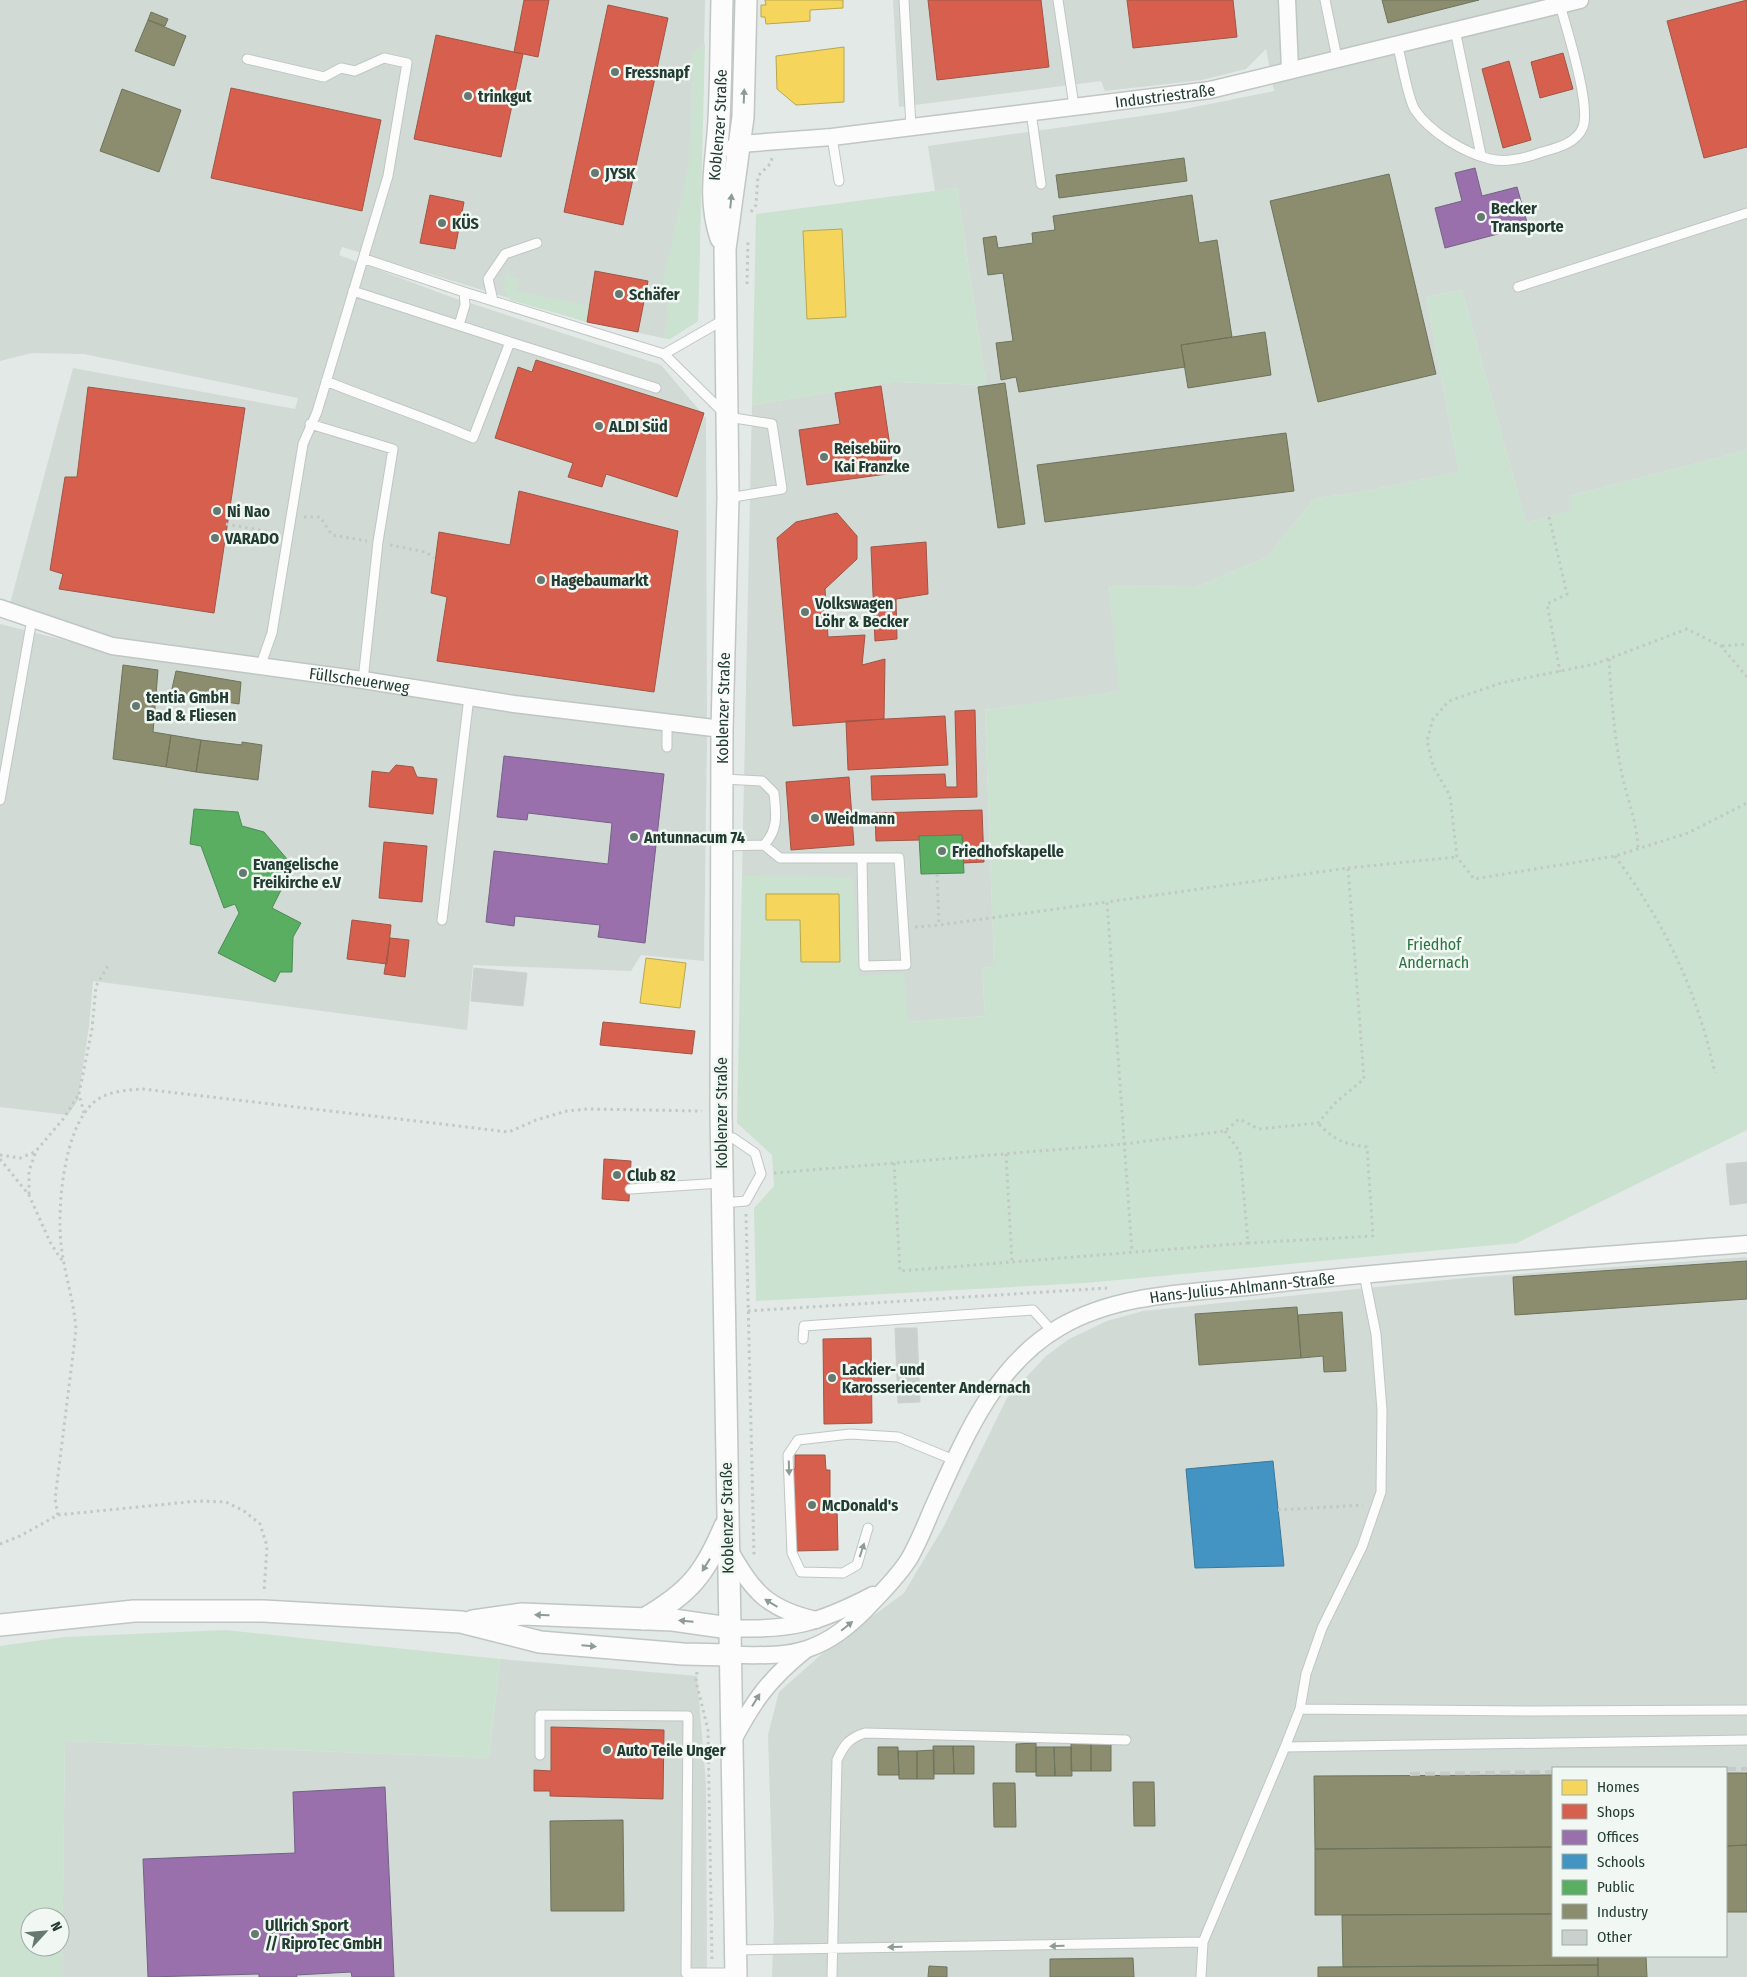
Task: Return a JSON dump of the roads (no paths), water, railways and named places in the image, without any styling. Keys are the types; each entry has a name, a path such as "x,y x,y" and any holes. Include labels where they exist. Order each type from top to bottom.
{"street":[{"name":"Koblenzer Straße","path":"722,0 720,108 713,172 714,204 725,249"},
{"name":"Koblenzer Straße","path":"736,1975 720,1112 724,846 722,729 728,498 725,249 744,103 746,0"},
{"path":"1287,0 1290,70"},
{"name":"Industriestraße","path":"740,144 832,137 1210,90 1580,0"},
{"path":"713,172 728,152 740,144 729,135 720,108"},
{"name":"Füllscheuerweg","path":"0,608 112,646 363,680 469,697 722,729"},
{"name":"Hans-Julius-Ahlmann-Straße","path":"732,1742 762,1691 779,1671 805,1650 846,1628 886,1588 912,1554 954,1460 982,1407 1004,1376 1026,1351 1052,1332 1090,1312 1139,1300 1364,1274 1747,1244"},
{"path":"643,1619 675,1601 692,1584 713,1553 727,1521"},
{"path":"728,1547 741,1570 760,1596 790,1613 816,1620"},
{"name":"Hans-Julius-Ahlmann-Straße","path":"729,1628 778,1629 816,1620 837,1613 886,1588"},
{"path":"0,1625 134,1611 263,1611 460,1622 522,1614 698,1622 729,1628"},
{"path":"460,1622 540,1642 730,1655"},
{"name":"Hans-Julius-Ahlmann-Straße","path":"730,1655 779,1654 805,1650"}],"lane":[{"path":"904,0 911,127"},
{"path":"1058,0 1074,106"},
{"path":"1325,0 1337,58"},
{"path":"1397,44 1414,108 1426,123 1449,140 1481,156 1490,159 1525,158 1561,146 1576,138 1583,128 1585,116 1583,97 1560,5"},
{"path":"1455,30 1481,156"},
{"path":"247,59 324,77 341,68 355,71 384,58 407,64 388,176 365,258 353,291 317,412 310,424 303,444 272,633 260,667"},
{"path":"1031,112 1041,184"},
{"path":"832,137 839,181"},
{"path":"1518,287 1747,213"},
{"path":"493,301 488,279 505,254 536,243"},
{"path":"365,258 464,292 664,354 728,417 772,424 782,489 728,498"},
{"path":"353,291 656,388"},
{"path":"460,325 465,305 464,292"},
{"path":"664,354 727,317"},
{"path":"326,381 376,402 428,418 473,438 510,342"},
{"path":"310,424 393,449 377,552 363,680"},
{"path":"0,800 32,619"},
{"path":"442,920 469,697"},
{"path":"666,722 667,747"},
{"path":"723,779 762,781 774,793 777,820 771,837 764,845"},
{"path":"724,846 764,845 780,858 862,858 899,858 906,965 864,966 862,858"},
{"path":"630,1189 722,1193 746,1201 761,1174 755,1153 733,1138 721,1137"},
{"path":"1202,1977 1203,1942 1300,1709 1306,1674 1322,1628 1362,1547 1382,1492 1382,1410 1376,1334 1364,1274"},
{"path":"803,1339 804,1326 1033,1310 1052,1332"},
{"path":"868,1528 857,1565 843,1573 801,1572 792,1553 788,1455 798,1440 850,1434 898,1437 954,1460"},
{"path":"1300,1709 1523,1711 1747,1710"},
{"path":"540,1755 540,1715 688,1716 686,1973 736,1975"},
{"path":"832,1977 837,1760 844,1744 853,1736 865,1733 1126,1740"},
{"path":"1285,1747 1747,1740"},
{"path":"736,1950 1203,1942"}],"railway":[{"path":"1727,1769 1747,1769"},
{"path":"1410,1774 1552,1772"}],"place":[{"name":"Fressnapf","path":"615,72"},
{"name":"trinkgut","path":"468,96"},
{"name":"JYSK","path":"595,173"},
{"name":"Becker Transporte","path":"1481,217"},
{"name":"KÜS","path":"442,223"},
{"name":"Schäfer","path":"619,294"},
{"name":"ALDI Süd","path":"599,426"},
{"name":"Reisebüro Kai Franzke","path":"824,457"},
{"name":"Ni Nao","path":"217,511"},
{"name":"VARADO","path":"215,538"},
{"name":"Hagebaumarkt","path":"541,580"},
{"name":"Volkswagen Löhr & Becker","path":"805,612"},
{"name":"tentia GmbH Bad & Fliesen","path":"136,706"},
{"name":"Weidmann","path":"815,818"},
{"name":"Antunnacum 74","path":"634,837"},
{"name":"Friedhofskapelle","path":"942,851"},
{"name":"Evangelische Freikirche e.V","path":"243,873"},
{"name":"Club 82","path":"617,1175"},
{"name":"Lackier- und Karosseriecenter Andernach","path":"832,1378"},
{"name":"McDonald's","path":"812,1505"},
{"name":"Auto Teile Unger","path":"607,1750"},
{"name":"Ullrich Sport // RiproTec GmbH","path":"255,1934"}],"park label":[{"name":"Friedhof Andernach","path":"1434,953"}]}
